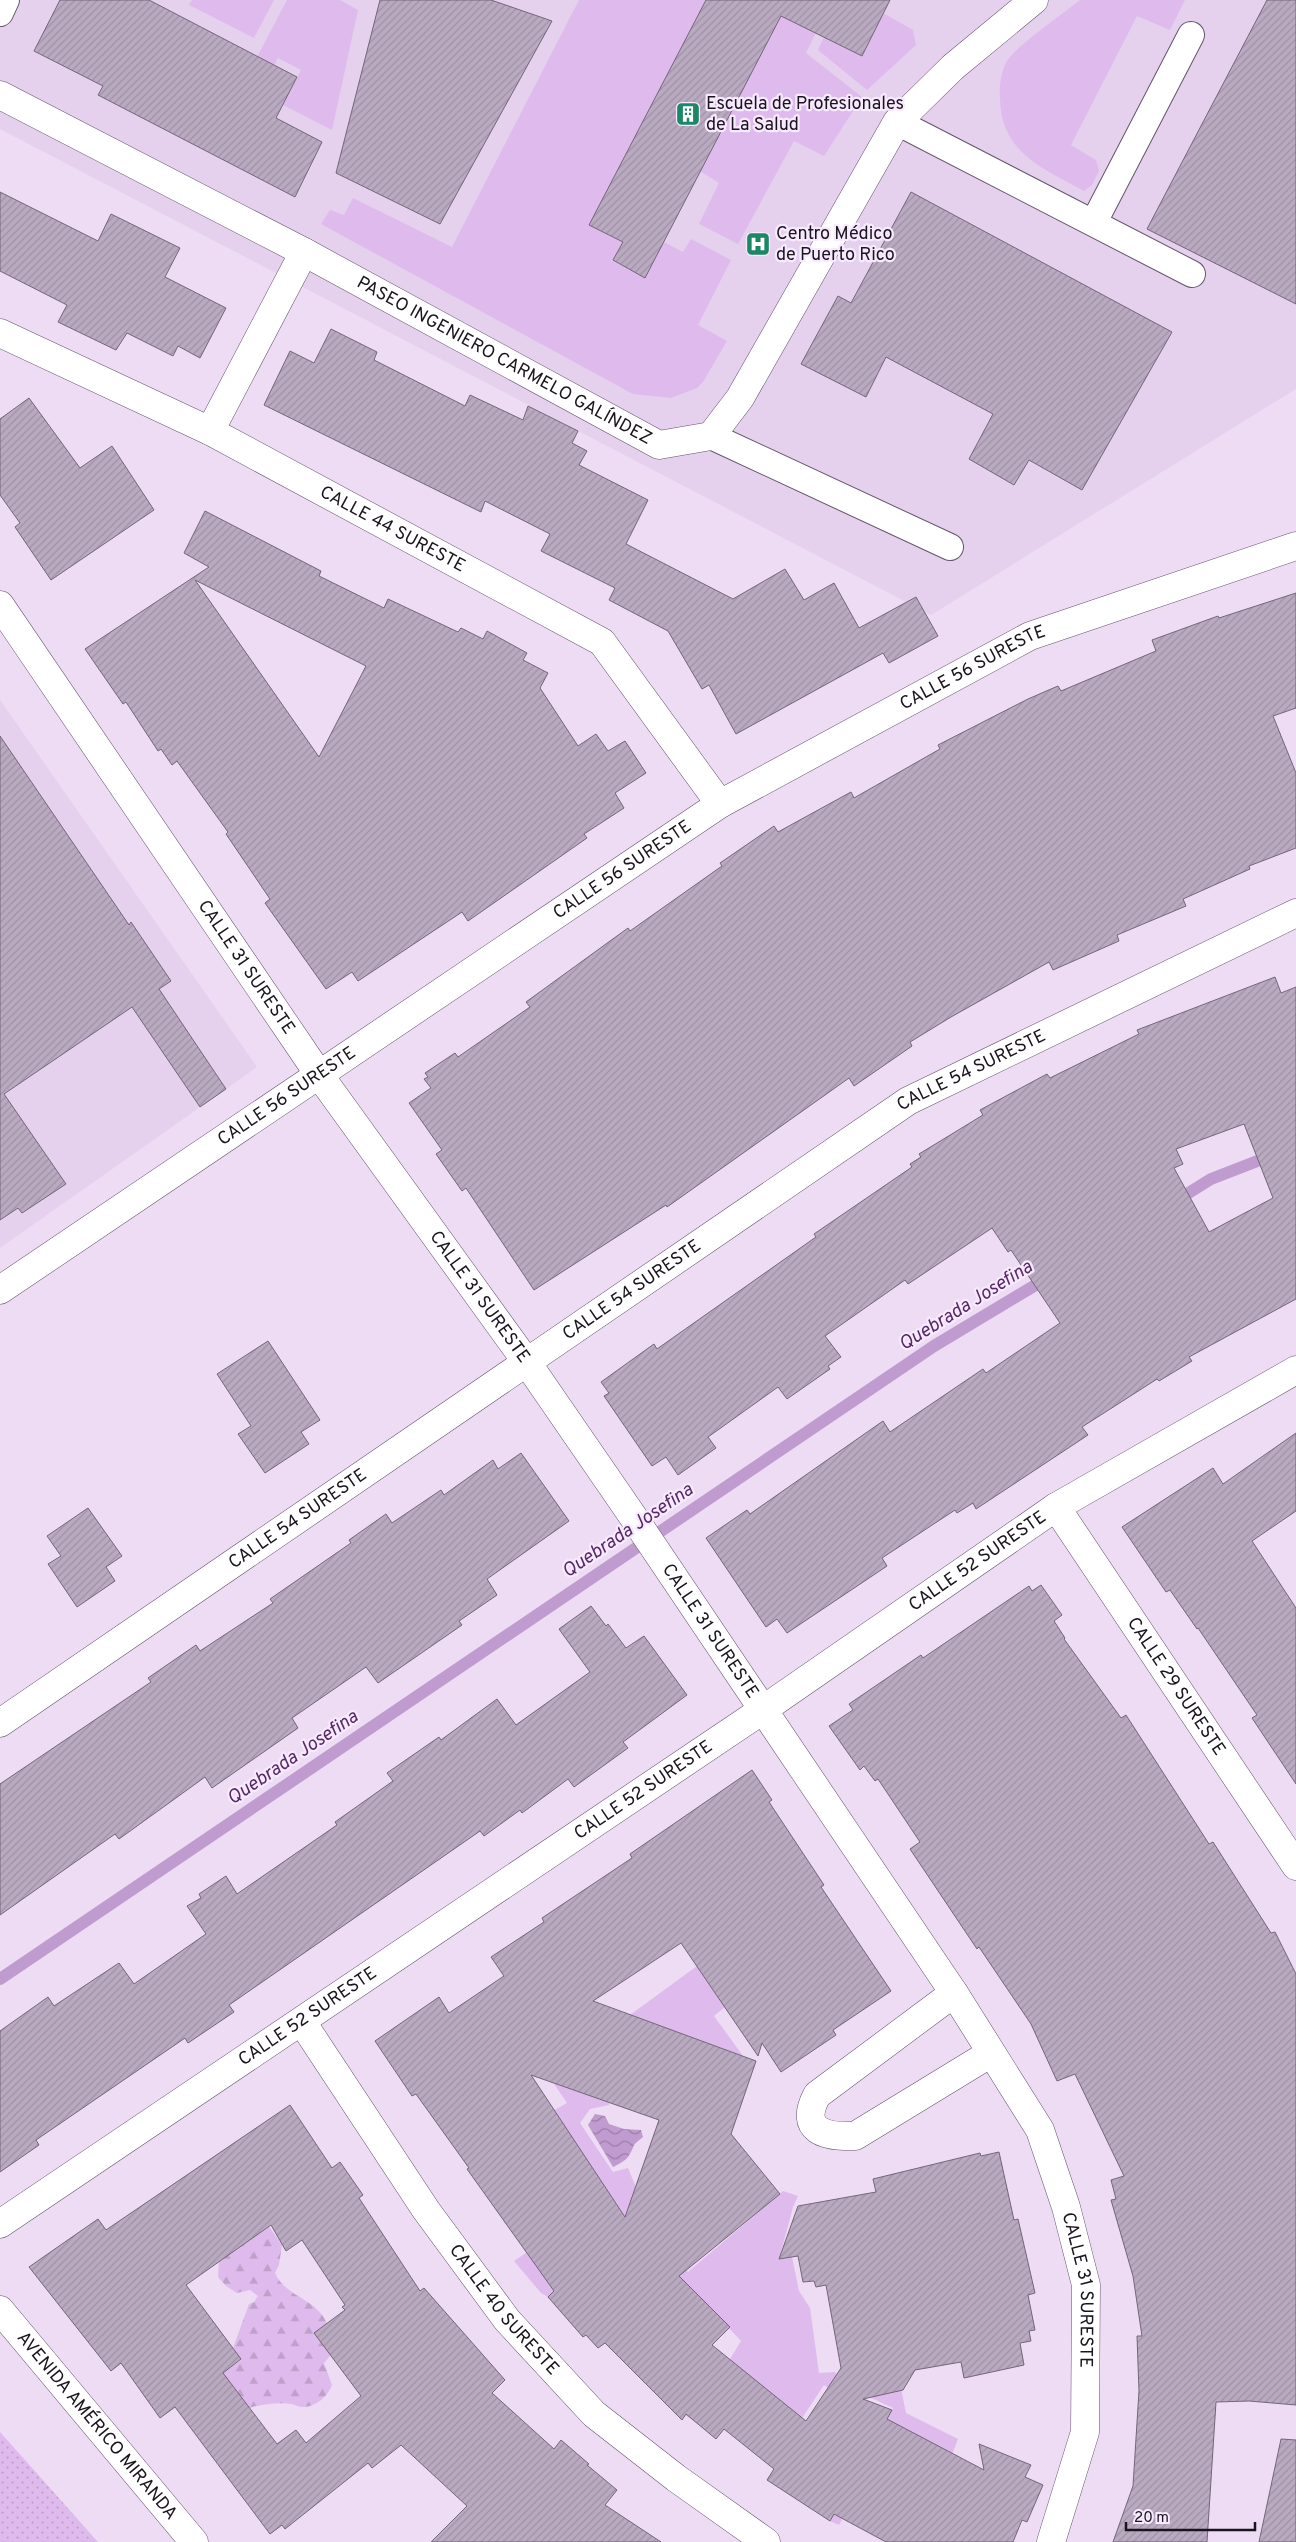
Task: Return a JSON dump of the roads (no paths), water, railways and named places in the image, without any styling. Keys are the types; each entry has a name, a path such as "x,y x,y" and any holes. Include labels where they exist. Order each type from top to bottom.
{"street":[{"path":"711,436 740,398 897,122 953,67 1034,0"},
{"name":"PASEO INGENIERO CARMELO GALÍNDEZ","path":"0,96 304,252 659,445 711,436"},
{"path":"210,431 304,252"},
{"name":"CALLE 44 SURESTE","path":"0,333 210,431 602,642 720,804"},
{"name":"CALLE 56 SURESTE","path":"0,1290 320,1076 720,804 1030,636 1296,546"},
{"name":"CALLE 31 SURESTE","path":"0,605 320,1076 528,1364 634,1518 954,1993 1040,2130 1066,2208 1086,2285 1085,2432 1051,2542"},
{"name":"CALLE 54 SURESTE","path":"0,1723 528,1364 908,1102 1296,913"},
{"name":"CALLE 52 SURESTE","path":"0,2224 764,1709 1056,1506 1296,1370"},
{"name":"CALLE 29 SURESTE","path":"1056,1506 1296,1866"},
{"path":"954,1993 817,2095 810,2108 811,2121 818,2131 833,2137 855,2136 991,2053"},
{"name":"CALLE 40 SURESTE","path":"302,2022 426,2210 507,2320 594,2414 676,2478 766,2542"},
{"name":"AVENIDA AMÉRICO MIRANDA","path":"0,2310 194,2542"}],"lane":[{"path":"0,13 6,0"},
{"path":"1094,222 1190,35"},
{"path":"897,122 1192,274"},
{"path":"711,436 950,546"}],"water":[{"path":"595,2114 605,2116 609,2124 624,2129 641,2130 643,2137 634,2145 629,2156 613,2167 588,2125"}],"waterway":[{"name":"Quebrada Josefina","path":"1174,1202 1211,1179 1296,1146"},
{"name":"Quebrada Josefina","path":"0,1979 934,1346 1049,1277"}],"place":[{"name":"Escuela de Profesionales de La Salud","path":"688,114"},
{"name":"Centro Médico de Puerto Rico","path":"758,244"}]}
